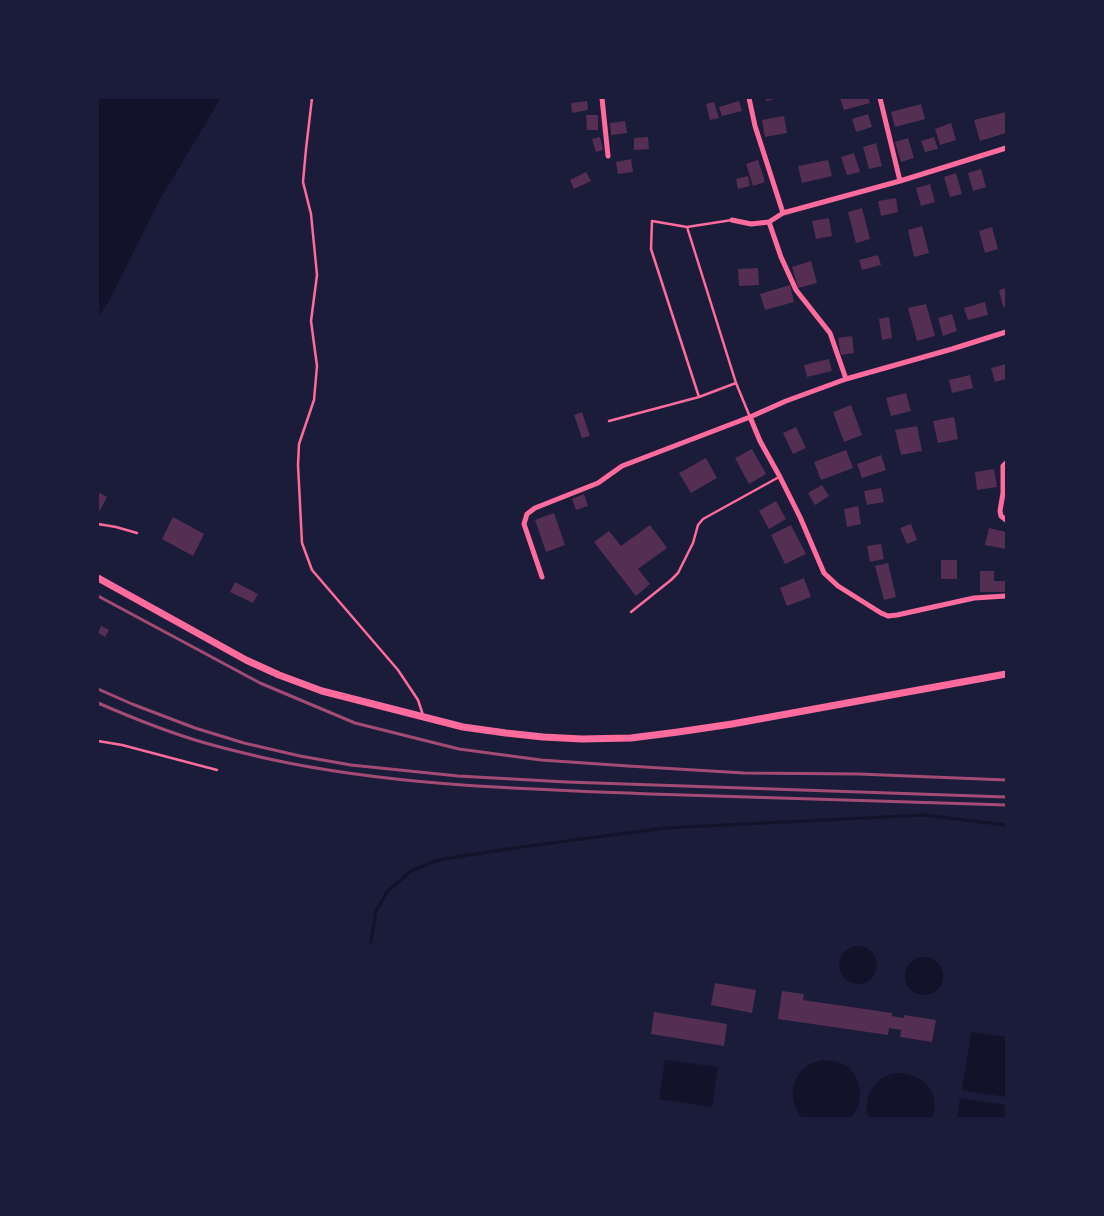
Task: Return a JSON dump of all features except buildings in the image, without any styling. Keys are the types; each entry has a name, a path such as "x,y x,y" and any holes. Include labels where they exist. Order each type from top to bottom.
{"main road":[{"path":"98,578 246,660 322,692 463,727 543,737 582,739 631,738 678,732 732,724 1006,674"}],"street":[{"path":"602,98 608,156"},
{"path":"749,98 755,126 783,213"},
{"path":"880,98 900,181"},
{"path":"732,220 752,224 768,222 783,213 900,181 1006,148"},
{"path":"768,222 796,290 830,332 846,379"},
{"path":"542,577 524,524 527,514 535,508 598,483 622,466 750,417 786,401 846,379 1006,332"},
{"path":"750,417 760,441 800,517 824,573 838,586 888,616 974,598 1006,596"},
{"path":"1006,463 1003,466 1003,493 1000,511 1000,516 1006,520"}],"lane":[{"path":"312,98 303,182 312,214 317,275 312,321 317,366 314,400 299,444 298,464 302,543 312,570 398,670 418,700 424,718"},
{"path":"699,397 650,249 652,222 687,227 732,220"},
{"path":"687,227 736,383 750,417"},
{"path":"609,421 699,397 736,383"},
{"path":"631,612 678,573 693,542 698,526 703,519 780,477"},
{"path":"98,524 137,533"},
{"path":"98,741 122,745 217,770"}],"shaded area":[{"path":"98,98 219,98 215,108 159,201 109,301 98,318"},
{"path":"858,946 872,951 877,965 872,979 858,984 844,979 839,965 844,951"},
{"path":"924,957 938,962 943,976 938,990 924,995 910,990 905,976 910,962"},
{"path":"971,1032 1006,1037 1006,1097 962,1090"},
{"path":"665,1060 718,1067 712,1107 659,1099"},
{"path":"823,1060 843,1064 856,1077 859,1084 860,1099 855,1112 850,1118 802,1118 797,1111 793,1096 795,1081 804,1068 812,1063"},
{"path":"898,1073 916,1077 928,1086 934,1100 933,1118 869,1118 867,1106 872,1089 880,1079 890,1074"},
{"path":"960,1098 1006,1105 1006,1118 957,1118"}],"waterway":[{"path":"371,942 376,911 387,892 411,871 438,860 665,828 924,815 1006,825"}],"railway":[{"path":"98,596 260,683 355,723 459,749 541,760 744,773 859,774 1006,780"},
{"path":"98,689 195,728 244,743 351,765 458,776 567,782 1006,797"},
{"path":"98,703 168,731 230,750 316,768 411,781 650,794 1006,805"}]}
